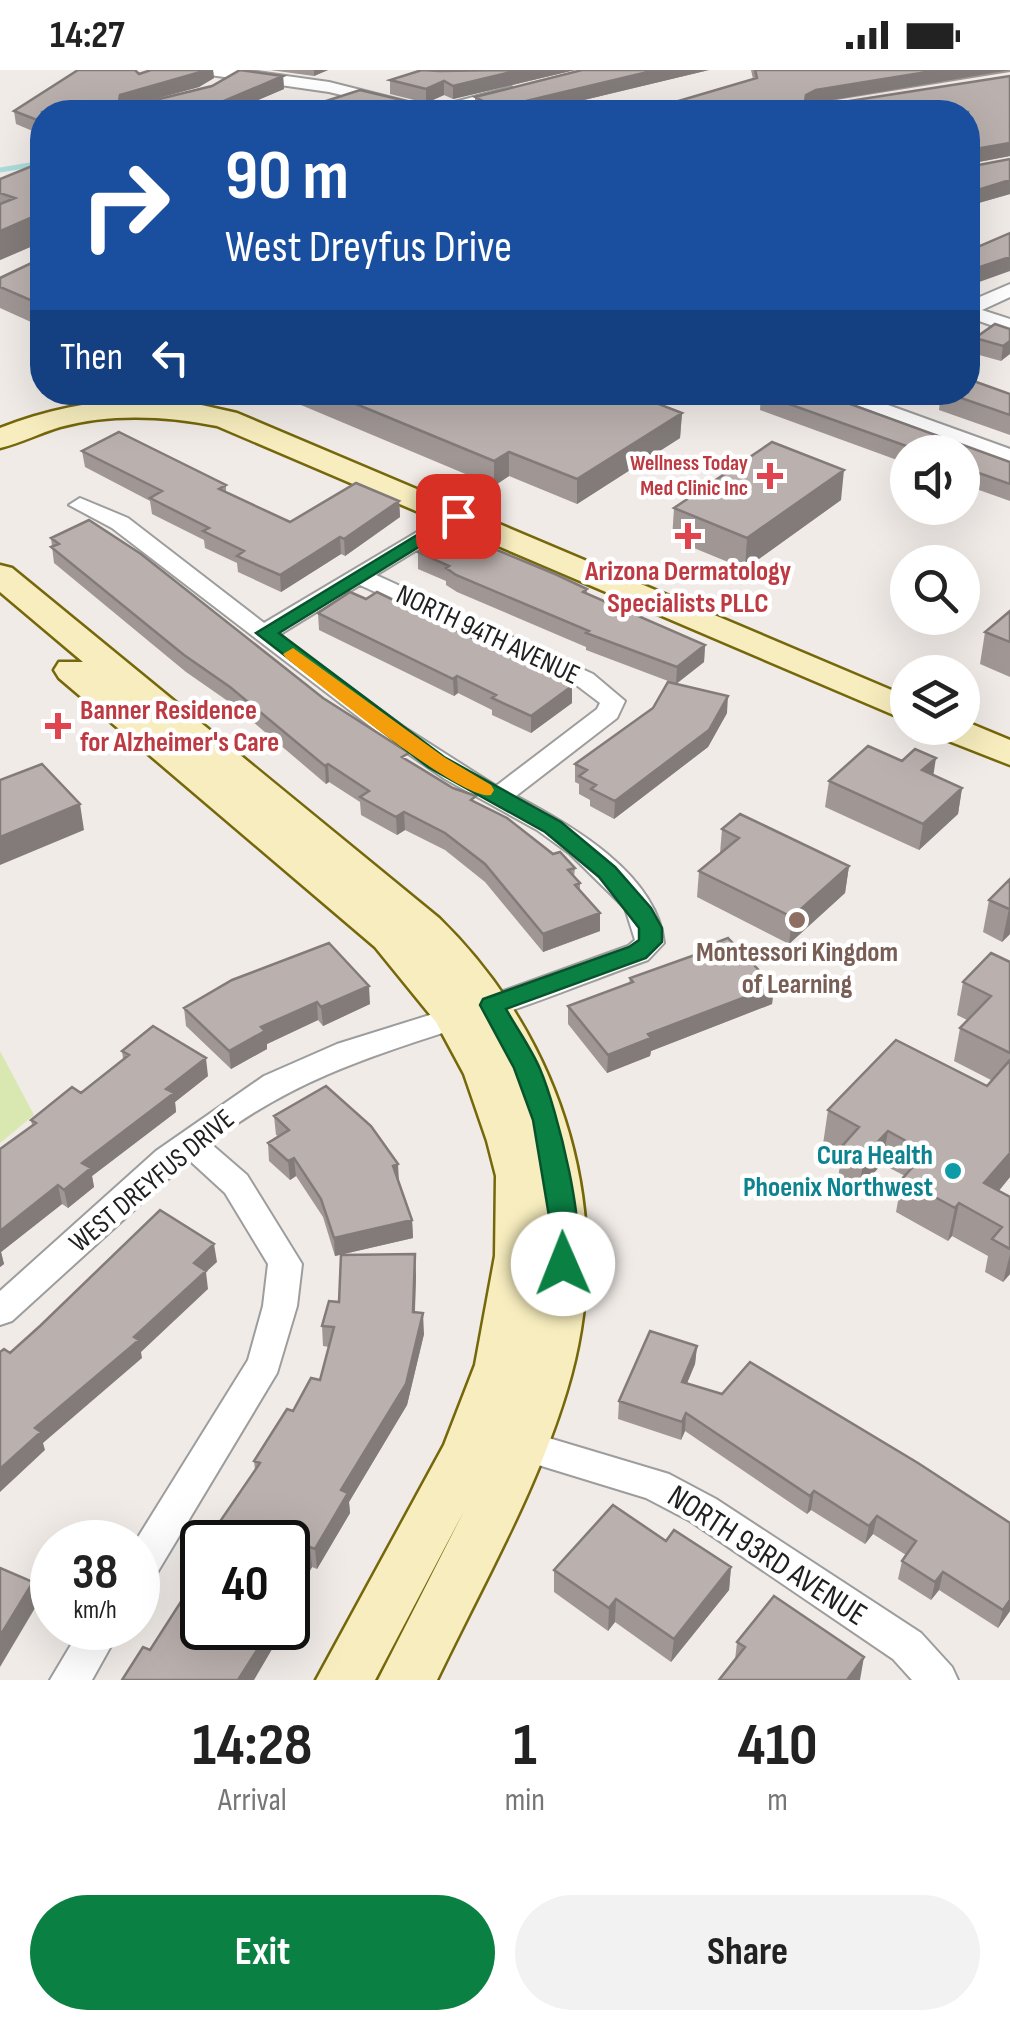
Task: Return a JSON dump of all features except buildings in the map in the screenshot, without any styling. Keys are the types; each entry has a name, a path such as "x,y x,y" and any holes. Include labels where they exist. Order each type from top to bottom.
{"street":[{"path":"210,70 329,87 383,100"},
{"path":"206,93 237,74"},
{"path":"478,100 520,89"},
{"path":"980,304 1010,290"},
{"path":"980,315 1010,326"},
{"path":"0,421 46,405"},
{"path":"236,405 264,413 467,510"},
{"path":"868,405 1010,456"},
{"path":"0,440 34,425 98,410 185,410 246,426 467,510 860,678 890,698"},
{"path":"80,505 120,523 436,762 498,797"},
{"path":"266,633 467,510"},
{"path":"0,575 401,906 449,952 473,1011 486,1074 519,1176 542,1228 560,1298 549,1364 522,1445 407,1680"},
{"name":"NORTH 94TH AVENUE","path":"358,576 584,679 602,688 614,701 608,713 498,797"},
{"path":"0,610 390,938 437,990 473,1011"},
{"path":"860,678 890,684"},
{"path":"980,718 1010,731"},
{"path":"980,741 1010,754"},
{"name":"WEST DREYFUS DRIVE","path":"0,1311 190,1143 257,1095 317,1062 373,1040 473,1011 638,953 650,942 651,928 643,913 607,872 553,827 498,797"},
{"path":"160,1535 265,1363 280,1306 284,1264 266,1228 236,1184 190,1143"},
{"path":"346,1680 468,1451 486,1408 542,1228"},
{"name":"NORTH 93RD AVENUE","path":"522,1445 656,1485 702,1510 906,1646 938,1680"},
{"path":"70,1680 88,1650"}],"green space":[{"path":"0,1051 34,1115 0,1143"}],"waterway":[{"path":"0,170 30,165"}],"slow traffic":[{"path":"293,654 436,762 484,790"}],"place":[{"name":"Wellness Today Med Clinic Inc","path":"770,476"},
{"name":"Arizona Dermatology Specialists PLLC","path":"688,536"},
{"name":"Banner Residence for Alzheimer's Care","path":"58,726"},
{"name":"Montessori Kingdom of Learning","path":"797,920"},
{"name":"Cura Health Phoenix Northwest","path":"953,1171"}],"route":[{"path":"458,516 266,633 436,762 553,827 607,872 651,928 650,942 638,953 492,1005 527,1068 546,1120 564,1228 563,1264"}]}
